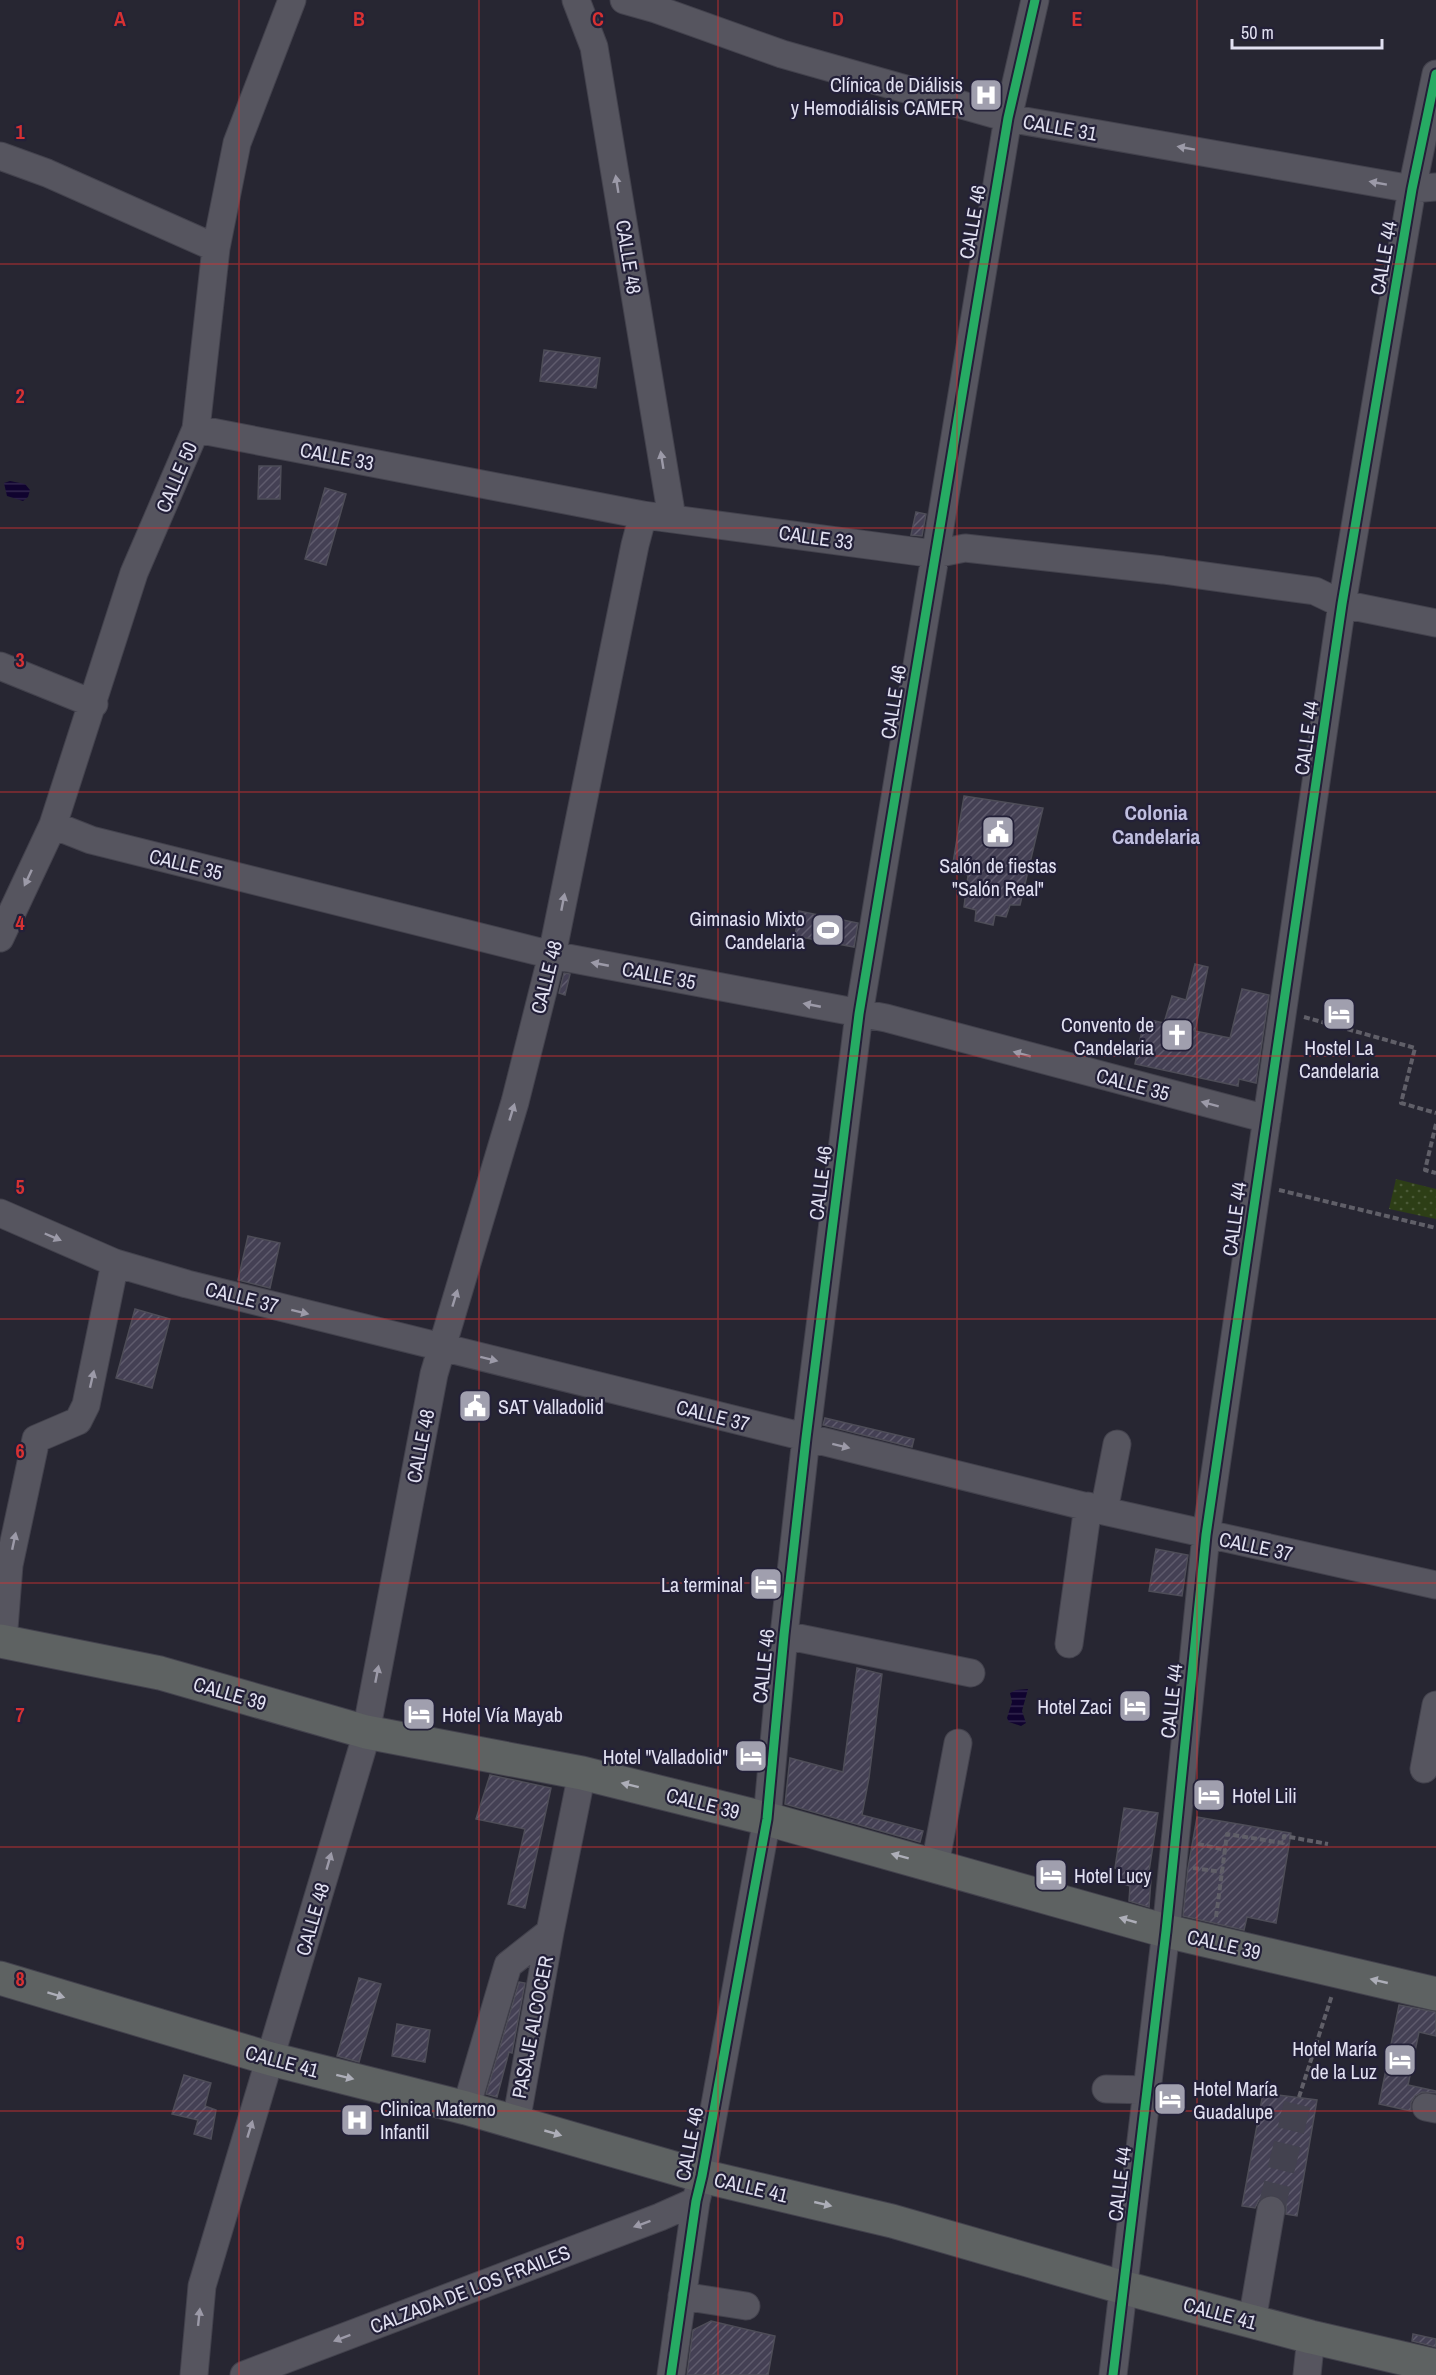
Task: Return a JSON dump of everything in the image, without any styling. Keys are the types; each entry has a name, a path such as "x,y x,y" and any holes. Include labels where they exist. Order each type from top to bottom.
{"main road":[{"name":"CALLE 39","path":"1,1641 160,1673 366,1732 582,1773 766,1819 1166,1931 1436,1994"},
{"name":"CALLE 41","path":"0,1978 271,2059 516,2122 699,2188 892,2221 1125,2288 1311,2337 1436,2366"}],"street":[{"name":"CALLE 50","path":"0,938 53,825 94,704 134,573 196,429 216,248 237,144 292,0"},
{"name":"CALLE 48","path":"576,0 594,47 672,518"},
{"name":"CALLE 31","path":"624,0 782,54 1008,118 1424,188"},
{"name":"CALLE 46","path":"671,2375 699,2188 766,1819 806,1438 859,1014 1008,118 1035,0"},
{"name":"CALLE 44","path":"1113,2375 1149,2090 1206,1535 1342,604 1424,188 1436,74"},
{"path":"0,156 47,173 216,248"},
{"name":"CALLE 33","path":"196,429 643,515 936,554 965,548 1163,570 1315,591 1342,604 1436,623"},
{"name":"CALLE 48","path":"194,2375 202,2286 366,1732 440,1347 515,1102 552,955 643,515"},
{"path":"0,666 94,704"},
{"name":"CALLE 35","path":"53,825 91,840 552,955 886,1018 1267,1119"},
{"name":"CALLE 37","path":"0,1213 116,1263 187,1284 1096,1509 1436,1585"},
{"path":"1,1641 9,1565 36,1439 78,1421 86,1405 116,1263"},
{"path":"1070,1644 1096,1509 1117,1444"},
{"path":"784,1635 971,1673"},
{"path":"1424,1769 1436,1705"},
{"path":"935,1865 958,1743"},
{"name":"PASAJE ALCOCER","path":"516,2122 550,1932 582,1773"},
{"name":"PASAJE ALCOCER","path":"466,2108 508,1965 550,1932"},
{"path":"1106,2089 1149,2090"},
{"name":"CALZADA DE LOS FRAILES","path":"244,2375 660,2217 699,2188"},
{"path":"1252,2321 1271,2210"},
{"path":"682,2296 746,2306"},
{"path":"1307,2375 1311,2337"}],"path":[{"path":"1283,1011 1415,1048 1401,1103 1436,1113"},
{"path":"1436,1124 1425,1170 1436,1173"},
{"path":"1257,1185 1436,1228"},
{"path":"1213,1942 1227,1834 1282,1843 1284,1836 1328,1844"},
{"path":"1176,1840 1226,1850"},
{"path":"1299,2097 1340,1972"}],"green space":[{"path":"1396,1179 1436,1189 1436,1219 1389,1209"}],"shaded area":[{"path":"10,481 25,484 30,490 28,497 23,501 7,496 4,483"},
{"path":"1028,1689 1022,1711 1026,1723 1021,1726 1009,1722 1007,1718 1012,1702 1010,1693"}],"building":[{"path":"544,350 600,358 596,388 540,381"},
{"path":"259,466 281,466 280,499 258,499"},
{"path":"325,488 346,494 326,565 305,559"},
{"path":"916,512 926,514 922,536 911,535"},
{"path":"964,796 1043,808 1020,905 1010,905 1006,917 995,915 993,925 975,921 976,910 964,907 968,875 952,869"},
{"name":"Gimnasio Mixto Candelaria","path":"799,911 858,923 854,947 795,936"},
{"name":"Convento de Candelaria","path":"1195,964 1208,967 1195,1031 1230,1038 1242,989 1269,995 1256,1083 1239,1079 1238,1086 1135,1064 1142,1030 1148,1031 1150,1020 1164,1023 1172,996 1186,1000"},
{"path":"564,973 570,974 565,995 559,993"},
{"path":"248,1236 280,1243 270,1288 238,1280"},
{"path":"135,1309 170,1319 152,1388 116,1378"},
{"path":"825,1418 914,1439 912,1447 823,1425"},
{"path":"1156,1549 1188,1555 1182,1596 1149,1591"},
{"path":"857,1668 882,1674 862,1815 923,1831 920,1842 785,1804 790,1758 843,1772"},
{"path":"490,1775 551,1788 525,1908 508,1904 525,1829 476,1819"},
{"path":"1124,1808 1158,1813 1148,1878 1151,1879 1149,1907 1129,1901 1130,1886 1117,1882 1119,1869 1115,1868"},
{"path":"1197,1817 1291,1833 1276,1923 1247,1917 1244,1930 1183,1916"},
{"path":"359,1978 381,1984 359,2062 337,2056"},
{"path":"519,1982 525,1983 512,2053 509,2052 497,2097 486,2094"},
{"name":"Hotel María de la Luz","path":"1399,2005 1436,2012 1436,2036 1419,2032 1408,2085 1436,2091 1436,2093 1422,2092 1415,2096 1411,2103 1411,2111 1379,2104"},
{"path":"397,2024 430,2030 425,2062 392,2056"},
{"path":"184,2075 211,2083 205,2106 216,2110 211,2139 194,2134 198,2120 172,2114"},
{"path":"1263,2093 1317,2100 1297,2216 1286,2214 1286,2204 1274,2195 1265,2196 1259,2200 1255,2208 1242,2206"},
{"path":"711,2321 775,2336 768,2375 687,2375 693,2330"},
{"path":"1413,2334 1436,2339 1436,2347 1412,2341"}],"tunnel":[{"path":"1271,2210 1299,2097"}],"cycle path":[{"path":"671,2375 696,2201 767,1819 784,1635 806,1438 859,1014 1008,118 1035,0"},
{"path":"1113,2375 1166,1931 1206,1535 1342,604 1412,189 1436,74"}],"place":[{"name":"Clínica de Diálisis y Hemodiálisis CAMER","path":"986,95"},
{"name":"Salón de fiestas \"Salón Real\"","path":"998,832"},
{"name":"Gimnasio Mixto Candelaria","path":"828,930"},
{"name":"Hostel La Candelaria","path":"1339,1014"},
{"name":"Convento de Candelaria","path":"1177,1035"},
{"name":"SAT Valladolid","path":"475,1406"},
{"name":"La terminal","path":"766,1584"},
{"name":"Hotel Zaci","path":"1135,1706"},
{"name":"Hotel Vía Mayab","path":"419,1714"},
{"name":"Hotel \"Valladolid\"","path":"751,1756"},
{"name":"Hotel Lili","path":"1209,1795"},
{"name":"Hotel Lucy","path":"1051,1875"},
{"name":"Hotel María de la Luz","path":"1400,2060"},
{"name":"Hotel María Guadalupe","path":"1170,2099"},
{"name":"Clinica Materno Infantil","path":"357,2120"}],"district":[{"name":"Colonia Candelaria","path":"1156,824"}]}
